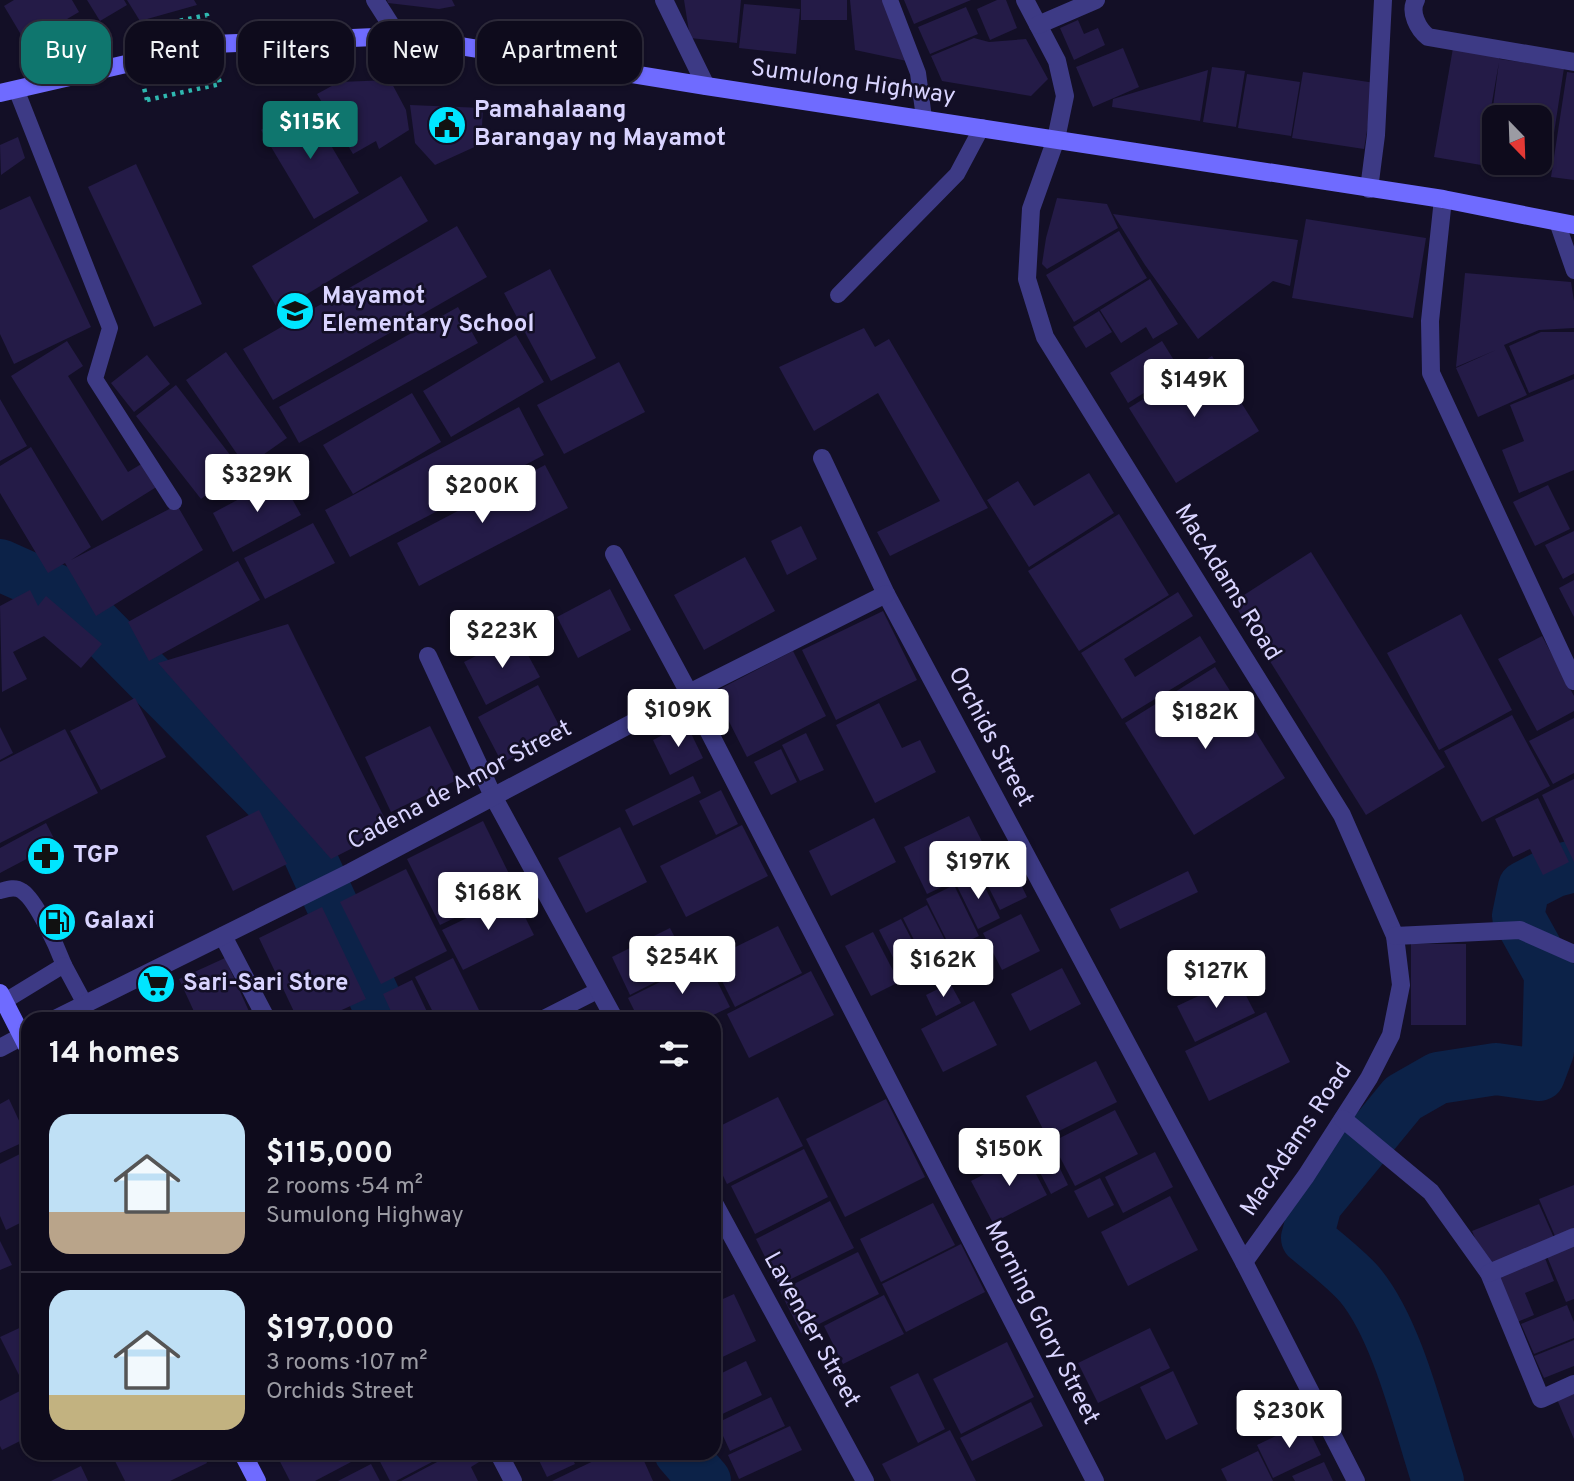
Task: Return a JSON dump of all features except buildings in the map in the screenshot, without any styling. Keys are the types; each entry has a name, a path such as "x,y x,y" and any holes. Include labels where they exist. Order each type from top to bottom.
{"main road":[{"name":"Sumulong Highway","path":"8,91 213,44 368,37"},
{"name":"Sumulong Highway","path":"463,47 1443,199 1565,223"},
{"path":"2,997 21,1030"},
{"path":"246,1460 257,1481"}],"street":[{"path":"375,0 388,21"},
{"path":"664,0 706,86"},
{"name":"MacAdams Road","path":"1025,0 1057,61 1065,96 1056,139 1031,208 1027,279 1045,337 1342,814 1395,936 1401,985 1391,1035 1369,1078 1343,1119 1244,1262"},
{"path":"1038,25 1096,0"},
{"path":"1369,189 1376,135 1383,0"},
{"path":"1416,0 1413,11 1421,31 1428,37 1574,62"},
{"path":"1443,199 1430,321 1431,373 1574,681"},
{"name":"Orchids Street","path":"822,458 886,594 1244,1262 1356,1481"},
{"name":"Morning Glory Street","path":"614,554 689,693 1095,1481"},
{"name":"Cadena de Amor Street","path":"69,1012 351,872 689,693 886,594"},
{"path":"428,656 493,796 611,1012"},
{"path":"1395,936 1520,930 1574,953"},
{"path":"223,936 263,1012"},
{"path":"0,1048 21,1041"},
{"path":"1343,1119 1431,1192 1489,1273 1541,1399 1574,1384"},
{"name":"Lavender Street","path":"721,1215 865,1481"},
{"path":"1489,1273 1574,1237"},
{"path":"502,1460 513,1481"}],"lane":[{"path":"890,0 918,73 924,118"},
{"path":"8,91 110,328 95,379 174,502"},
{"path":"838,295 957,174 982,127"},
{"path":"1565,223 1574,271"},
{"path":"0,891 12,888 22,891 30,900 85,1004"},
{"path":"2,997 64,965"},
{"path":"556,1012 599,990"}],"path":[{"path":"178,21 207,15"},
{"path":"143,84 147,100 219,84"}],"waterway":[{"path":"0,565 67,595 296,826 381,1012"},
{"path":"1438,1481 1406,1378 1386,1327 1360,1285 1307,1238 1316,1204 1403,1098 1438,1078 1496,1069 1539,1075 1548,1051 1550,974 1518,916 1524,887 1555,871 1574,866"},
{"path":"687,1460 705,1481"}],"place":[{"name":"Pamahalaang Barangay ng Mayamot","path":"447,125"},
{"name":"Mayamot Elementary School","path":"295,311"},
{"name":"TGP","path":"46,856"},
{"name":"Galaxi","path":"57,922"},
{"name":"Sari-Sari Store","path":"156,984"}]}
